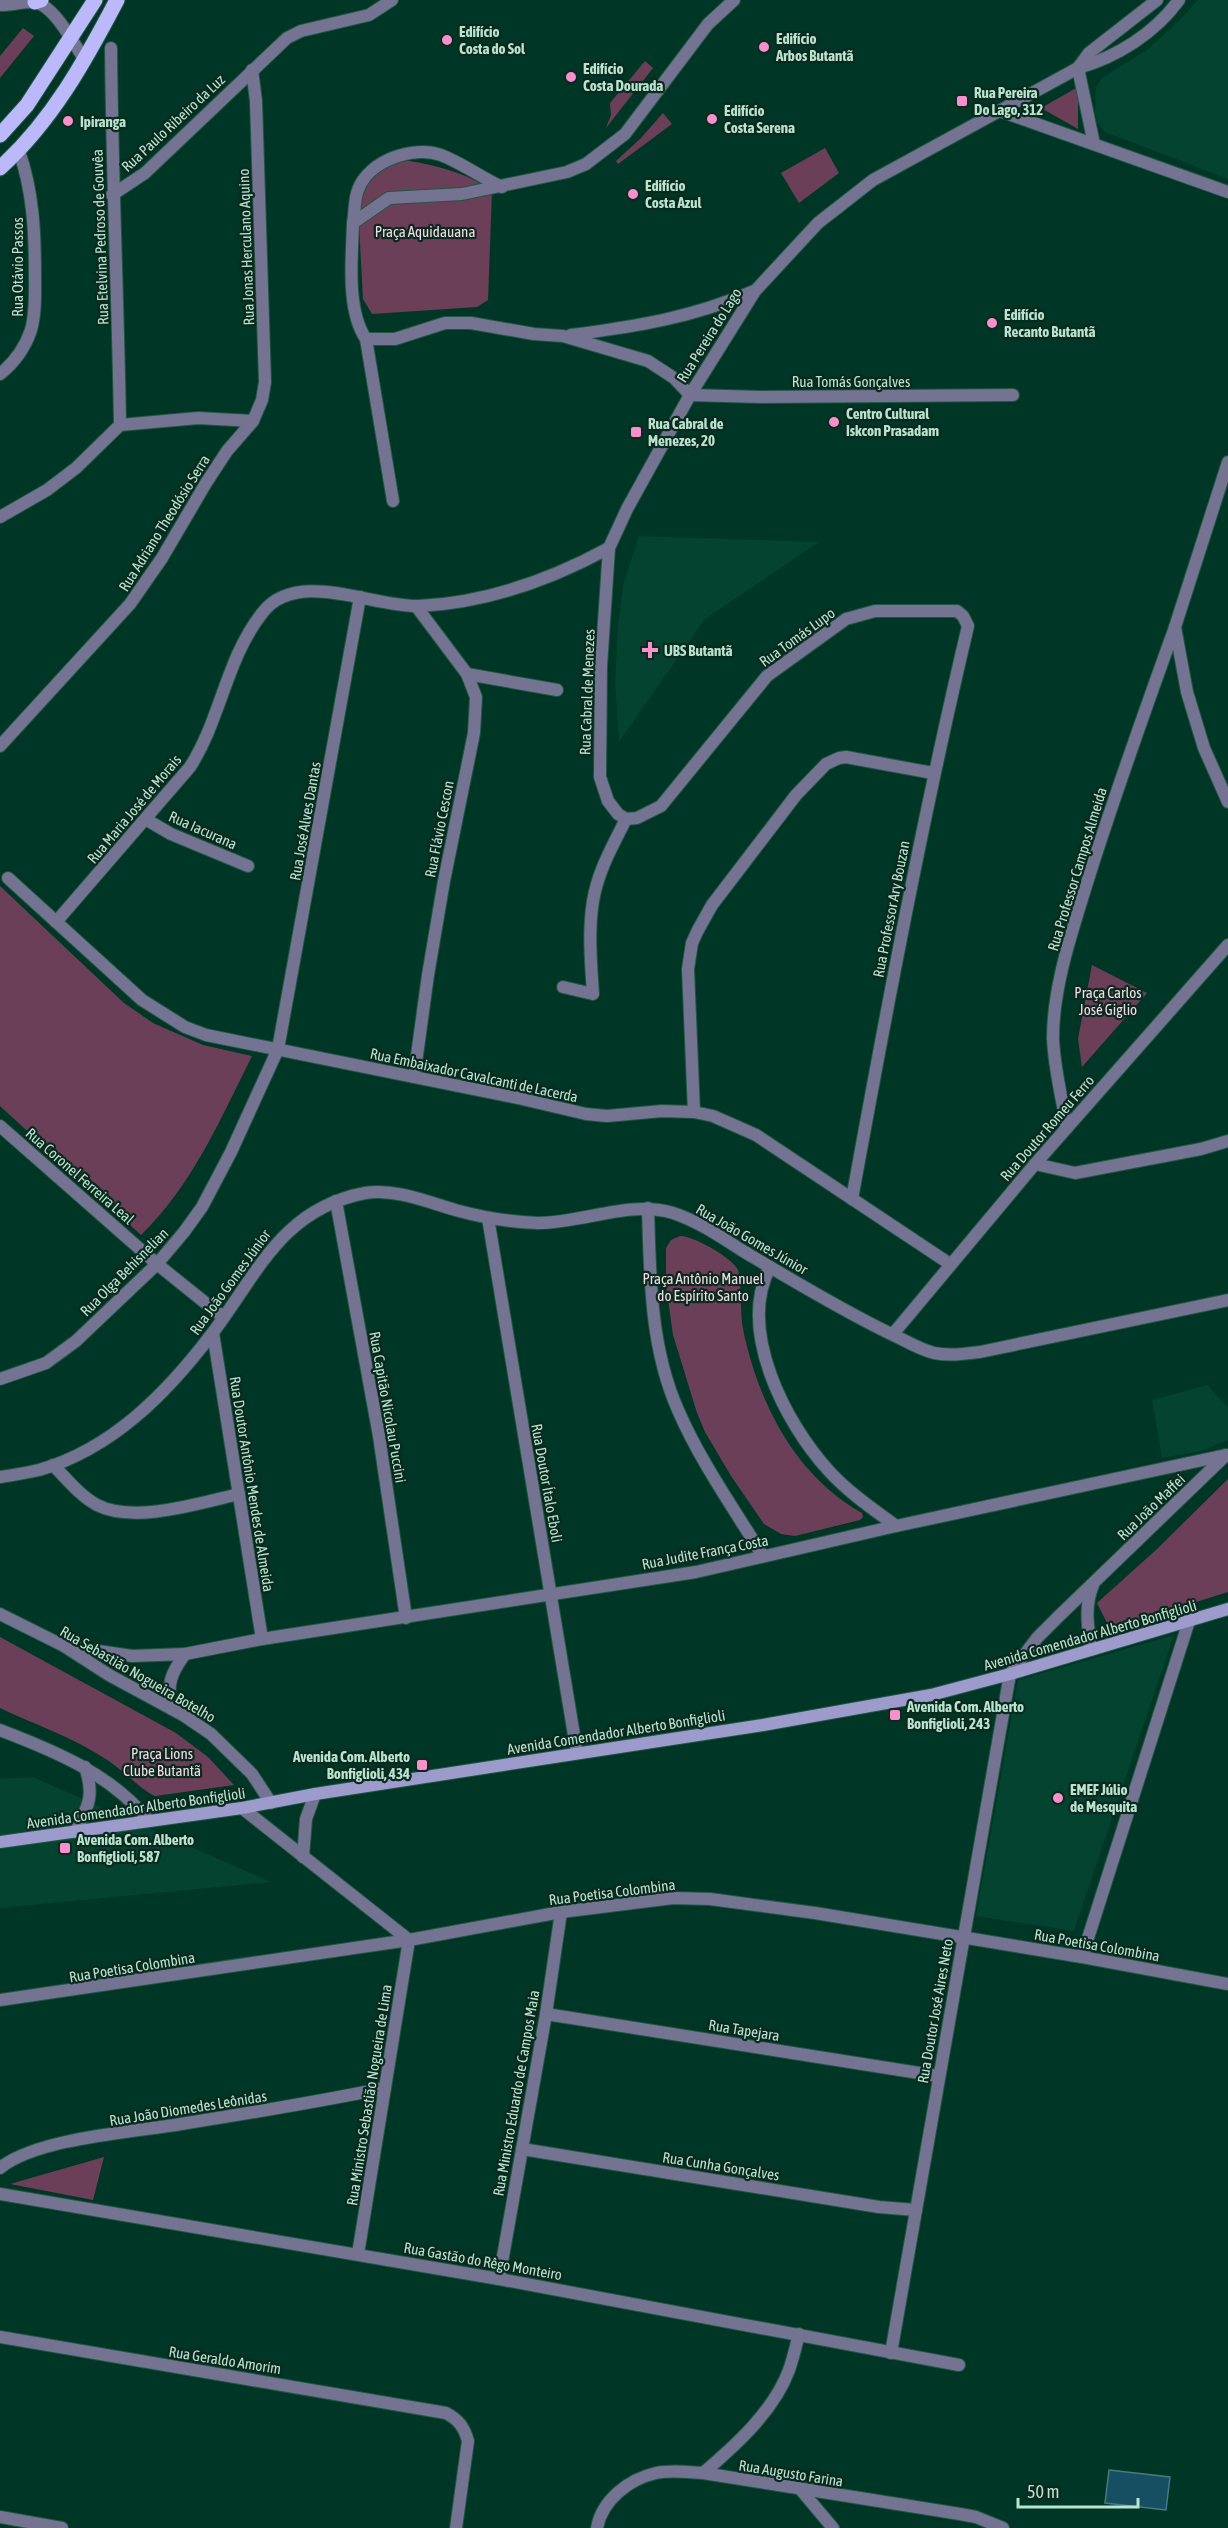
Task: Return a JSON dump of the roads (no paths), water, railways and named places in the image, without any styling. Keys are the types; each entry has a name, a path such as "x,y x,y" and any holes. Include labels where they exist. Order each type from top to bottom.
{"main road":[{"path":"0,135 27,105 94,0"},
{"path":"0,168 19,151 48,115 85,61 117,0"},
{"name":"Avenida Comendador Alberto Bonfiglioli","path":"0,1842 242,1808 315,1794 763,1725 931,1695 1010,1674 1228,1609"}],"street":[{"name":"Rua Paulo Ribeiro da Luz","path":"112,195 145,173 287,38 369,15 392,0"},
{"path":"353,223 389,198 462,194 567,172 586,164 625,134 708,24 734,0"},
{"path":"1094,144 1078,68 1089,53 1157,0"},
{"path":"1078,68 1104,61 1130,44 1157,24 1179,0"},
{"path":"0,5 38,1 49,10 85,61"},
{"name":"Rua Etelvina Pedroso de Gouvêa","path":"111,48 112,195 118,312 120,425"},
{"name":"Rua Pereira do Lago","path":"366,339 395,339 445,323 471,323 534,334 563,336 648,361 674,378 690,394 755,291 818,223 859,190 923,152 1078,68"},
{"name":"Rua Jonas Herculano Aquino","path":"252,69 256,101 265,382 262,400 253,421"},
{"path":"1000,111 1228,192"},
{"name":"Rua Otávio Passos","path":"0,374 11,366 24,348 32,328 35,293 35,235 30,187 19,151"},
{"path":"393,501 366,339 356,319 354,302 352,258 357,192 362,182 387,160 397,156 426,152 438,154 502,187"},
{"path":"563,336 646,325 714,308 755,291"},
{"name":"Rua Tomás Gonçalves","path":"690,394 761,397 1013,395"},
{"name":"Rua Cabral de Menezes","path":"626,819 618,814 608,801 600,777 601,666 609,548 627,509 690,394"},
{"path":"0,517 47,490 76,468 120,425 198,418 253,421"},
{"name":"Rua Adriano Theodósio Serra","path":"0,746 130,604 162,558 227,451 253,421"},
{"name":"Rua Professor Campos Almeida","path":"1067,1128 1053,1036 1059,985 1070,938 1228,462"},
{"name":"Rua Maria José de Morais","path":"56,922 147,820 190,767 202,749 233,662 264,610 276,600 307,591 417,606 461,602 539,582 609,548"},
{"name":"Rua José Alves Dantas","path":"278,1049 360,597"},
{"name":"Rua Flávio Cescon","path":"414,1077 444,881 474,733 476,697 467,674 417,606"},
{"name":"Rua Tomás Lupo","path":"626,819 637,818 661,806 767,676 846,619 875,611 957,612 963,616 968,626"},
{"name":"Rua Professor Ary Bouzan","path":"852,1199 933,773 968,626"},
{"path":"1175,627 1187,692 1203,748 1228,802"},
{"path":"467,674 557,690"},
{"path":"694,1112 689,962 692,943 712,905 796,795 819,770 833,760 846,757 933,773"},
{"path":"563,987 593,994 590,937 594,898 609,852 626,819"},
{"name":"Rua Iacurana","path":"147,820 171,834 248,866"},
{"name":"Rua Embaixador Cavalcanti de Lacerda","path":"8,878 142,1000 185,1027 206,1035 586,1114 607,1116 662,1111 694,1112 713,1116 756,1135 950,1264"},
{"name":"Rua Doutor Romeu Ferro","path":"893,1334 1035,1164 1228,945"},
{"name":"Rua Olga Behisnelian","path":"0,1380 22,1373 59,1354 157,1264 202,1207 278,1049"},
{"name":"Rua Coronel Ferreira Leal","path":"0,1126 157,1264 223,1317"},
{"path":"1035,1164 1075,1173 1228,1142"},
{"name":"Rua João Gomes Júnior","path":"0,1477 53,1465 89,1450 127,1425 182,1371 213,1333 265,1257 284,1234 297,1222 336,1201 368,1193 391,1193 488,1218 539,1223 648,1208 674,1214 706,1228 770,1267 893,1334 935,1353 956,1355 980,1352 1228,1300"},
{"name":"Rua Capitão Nicolau Puccini","path":"336,1201 379,1436 406,1618"},
{"path":"648,1208 655,1321 662,1360 677,1409 693,1442 763,1556"},
{"name":"Rua Doutor Ítalo Eboli","path":"488,1218 577,1753"},
{"path":"770,1267 762,1282 758,1316 760,1338 776,1385 793,1420 827,1470 896,1526"},
{"name":"Rua Doutor Antônio Mendes de Almeida","path":"213,1333 262,1639"},
{"name":"Rua Judite França Costa","path":"64,1646 132,1656 185,1654 262,1639 696,1572 1227,1454"},
{"name":"Rua João Maffei","path":"1010,1674 1037,1638 1227,1454"},
{"path":"53,1465 97,1505 115,1511 139,1513 238,1494"},
{"path":"1090,1650 1087,1603 1094,1581"},
{"name":"Rua Sebastião Nogueira Botelho","path":"0,1614 64,1646 211,1734 252,1774 271,1803"},
{"path":"1082,1957 1189,1621"},
{"path":"172,1709 169,1682 185,1654"},
{"name":"Rua Doutor José Aires Neto","path":"891,2353 1010,1674"},
{"path":"0,1730 85,1767 126,1796 148,1821"},
{"path":"75,1832 90,1800 91,1790 85,1767"},
{"path":"303,1857 306,1819 315,1794"},
{"path":"242,1808 409,1941"},
{"name":"Rua Poetisa Colombina","path":"0,2000 409,1941 561,1912 645,1900 710,1899 815,1913 1082,1957 1228,1984"},
{"name":"Rua Ministro Eduardo de Campos Maia","path":"499,2278 546,2014 561,1912"},
{"name":"Rua Ministro Sebastião Nogueira de Lima","path":"358,2254 409,1941"},
{"name":"Rua Tapejara","path":"546,2014 938,2076"},
{"name":"Rua João Diomedes Leônidas","path":"0,2168 17,2156 68,2141 305,2104 385,2088"},
{"name":"Rua Cunha Gonçalves","path":"522,2149 867,2205 916,2210"},
{"name":"Rua Gastão do Rêgo Monteiro","path":"0,2194 499,2278 959,2365"},
{"path":"703,2473 727,2452 777,2393 789,2371 799,2334"},
{"name":"Rua Geraldo Amorim","path":"0,2337 446,2413 456,2418 464,2428 468,2441 456,2528"},
{"name":"Rua Augusto Farina","path":"597,2528 608,2504 622,2489 638,2479 657,2473 678,2471 960,2514 976,2517 1003,2528"},
{"path":"801,2490 833,2528"},
{"path":"0,2517 62,2528"}],"water":[{"path":"1109,2470 1170,2477 1166,2510 1105,2503"}],"place":[{"name":"Edifício Costa do Sol","path":"447,40"},
{"name":"Edifício Arbos Butantã","path":"764,47"},
{"name":"Edifício Costa Dourada","path":"571,77"},
{"name":"Rua Pereira Do Lago, 312","path":"962,101"},
{"name":"Edifício Costa Serena","path":"712,119"},
{"name":"Ipiranga","path":"68,121"},
{"name":"Edifício Costa Azul","path":"633,194"},
{"name":"Edifício Recanto Butantã","path":"992,323"},
{"name":"Centro Cultural Iskcon Prasadam","path":"834,422"},
{"name":"Rua Cabral de Menezes, 20","path":"636,432"},
{"name":"UBS Butantã","path":"650,650"},
{"name":"Avenida Com. Alberto Bonfiglioli, 243","path":"895,1715"},
{"name":"Avenida Com. Alberto Bonfiglioli, 434","path":"422,1765"},
{"name":"EMEF Júlio de Mesquita","path":"1058,1798"},
{"name":"Avenida Com. Alberto Bonfiglioli, 587","path":"65,1848"}],"park label":[{"name":"Praça Aquidauana","path":"425,231"},
{"name":"Praça Carlos José Giglio","path":"1108,1000"},
{"name":"Praça Antônio Manuel do Espírito Santo","path":"703,1286"},
{"name":"Praça Lions Clube Butantã","path":"162,1762"}]}
